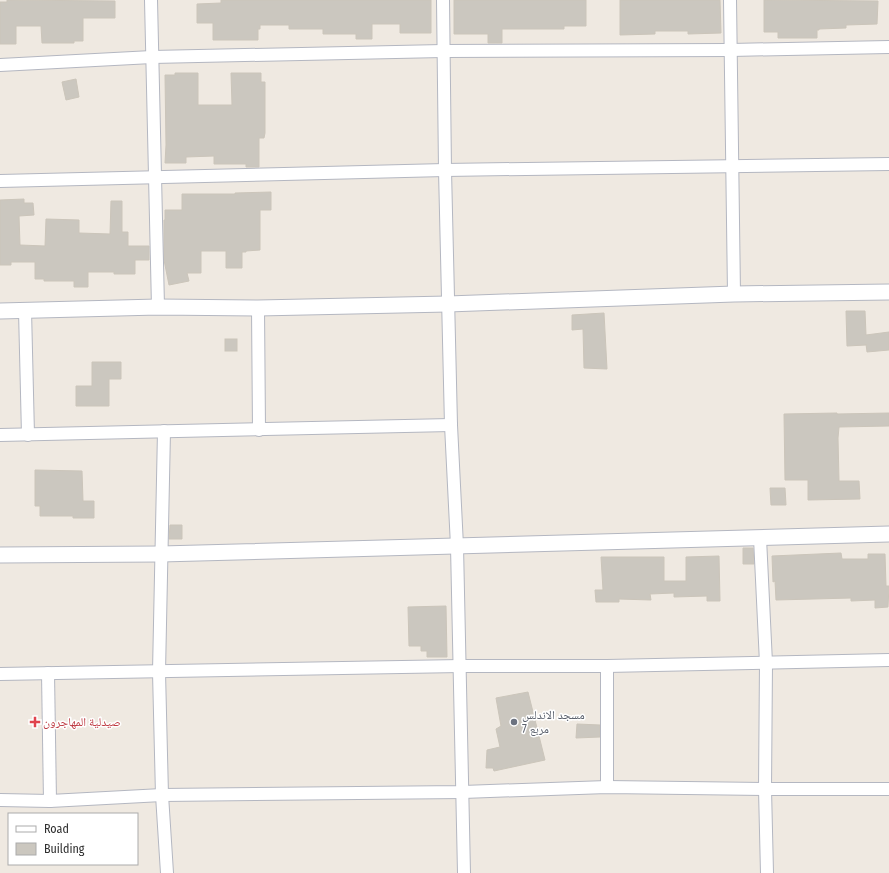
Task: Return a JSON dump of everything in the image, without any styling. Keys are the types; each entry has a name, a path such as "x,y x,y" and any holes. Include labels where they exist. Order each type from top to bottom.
{"street":[{"path":"151,0 158,307"},
{"path":"443,0 444,170 451,425 461,666 464,873"},
{"path":"730,0 734,294"},
{"path":"0,65 152,57 443,51 731,50 889,47"},
{"path":"0,181 444,170 889,164"},
{"path":"0,311 158,307 258,308 448,304 734,294 889,292"},
{"path":"258,308 259,430"},
{"path":"25,310 28,435"},
{"path":"0,435 451,425"},
{"path":"164,431 159,672 162,795 167,873"},
{"path":"0,555 161,554 889,534"},
{"path":"760,538 766,663 765,789 767,873"},
{"path":"0,674 461,666 607,666 889,660"},
{"path":"607,666 607,787"},
{"path":"48,673 50,801"},
{"path":"0,800 50,801 162,795 463,792 607,787 889,789"}],"building":[{"path":"7,0 115,1 115,18 83,18 83,41 74,41 74,43 42,43 41,26 16,26 16,44 0,44 0,2 7,2"},
{"path":"221,0 431,0 431,33 400,33 400,24 372,24 372,39 356,39 356,34 323,34 323,29 289,29 289,25 260,25 260,29 258,29 258,40 213,40 213,23 197,23 197,4 221,3"},
{"path":"454,0 586,0 586,26 564,26 564,29 502,29 502,43 488,43 488,34 454,34"},
{"path":"620,0 720,0 721,33 688,34 688,31 655,31 655,34 620,35"},
{"path":"764,0 878,1 877,24 846,25 846,28 819,29 817,30 817,38 778,38 778,32 764,32"},
{"path":"175,73 198,73 198,105 232,105 231,73 261,73 261,82 265,82 265,133 264,138 259,138 259,167 246,167 246,164 214,164 214,156 186,157 186,163 165,163 165,75 175,75"},
{"path":"76,79 79,97 66,100 62,82"},
{"path":"271,192 271,210 260,210 260,250 242,252 242,268 226,268 226,251 201,251 201,273 187,273 189,281 169,285 164,260 165,210 182,210 182,194"},
{"path":"24,199 24,203 33,203 34,215 19,216 20,245 45,246 46,219 79,220 79,233 110,234 111,201 122,201 122,232 128,232 128,246 149,246 149,260 135,260 135,274 88,272 88,287 74,287 74,281 44,281 44,279 35,279 35,262 11,262 11,265 0,265 0,200"},
{"path":"846,311 865,311 866,335 889,332 889,350 867,352 866,344 847,346"},
{"path":"604,313 607,369 584,368 583,329 572,330 572,315"},
{"path":"225,339 237,339 237,351 225,351"},
{"path":"92,362 121,362 121,379 109,379 109,406 76,406 76,386 92,386"},
{"path":"889,413 889,426 839,427 839,481 859,481 860,499 808,500 808,480 785,480 784,414"},
{"path":"35,470 82,471 83,501 94,501 94,518 73,518 73,516 40,516 40,506 35,506"},
{"path":"770,488 785,488 786,505 771,505"},
{"path":"170,525 182,525 182,539 169,539"},
{"path":"743,548 753,548 754,564 743,564"},
{"path":"841,553 842,559 868,559 868,554 885,554 886,586 889,586 888,607 875,608 875,600 851,601 851,598 776,600 775,581 773,582 772,556"},
{"path":"719,556 720,601 707,601 707,596 674,597 674,593 650,594 651,600 619,599 619,602 596,602 595,590 603,590 601,557 664,557 664,581 686,581 686,557"},
{"path":"446,606 447,657 427,657 427,651 421,651 421,646 409,646 408,607"},
{"path":"528,692 545,760 494,771 493,768 486,768 487,750 500,747 496,729 501,726 496,698"},
{"path":"577,724 600,725 600,737 576,738"}],"place":[{"name":"صيدلية المهاجرون","path":"35,722"},
{"name":"مسجد الاندلس مربع 7","path":"514,722"}]}
